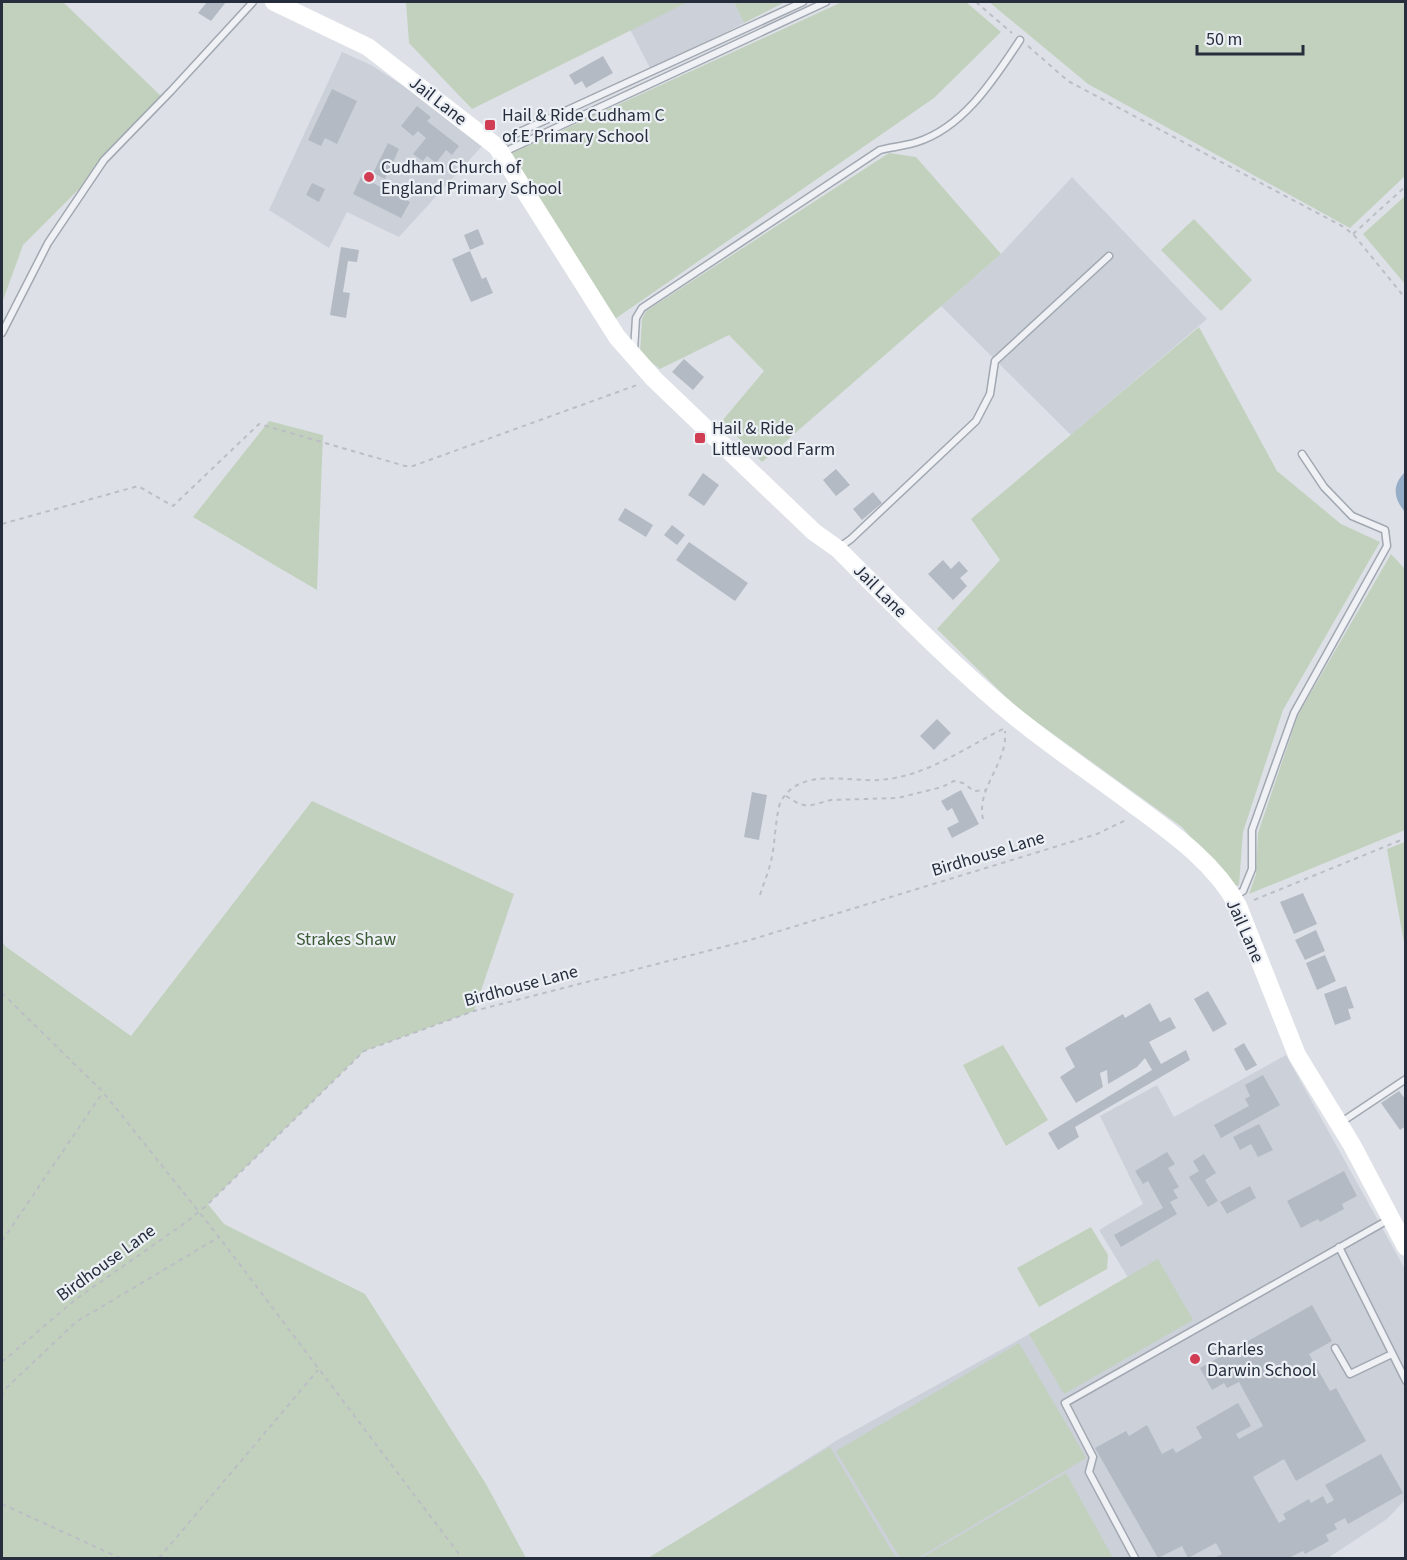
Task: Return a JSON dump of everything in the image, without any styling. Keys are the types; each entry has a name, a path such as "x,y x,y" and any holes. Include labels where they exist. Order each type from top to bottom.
{"street":[{"name":"Jail Lane","path":"273,2 368,47 499,150 617,337 654,379 814,532 838,549 973,680 1010,722 1143,811 1177,836 1206,866 1235,902 1297,1055 1339,1124 1406,1247"}],"lane":[{"path":"2,333 48,243 104,160 253,2"},
{"path":"499,150 513,135 803,2"},
{"path":"499,150 826,2"},
{"path":"634,357 636,318 642,308 880,150 917,142 948,127 988,86 1020,40"},
{"path":"838,549 976,421 990,394 995,361 1109,256"},
{"path":"1235,902 1243,891 1252,869 1252,830 1294,714 1387,546 1384,530 1352,516 1323,487 1302,454"},
{"path":"1339,1124 1406,1079"},
{"path":"1135,1558 1089,1472 1093,1457 1065,1403 1391,1218"},
{"path":"1339,1247 1406,1381"},
{"path":"1335,1348 1350,1374 1392,1354"}],"path":[{"path":"976,2 1068,81 1342,226 1353,234 1406,299"},
{"path":"1353,234 1406,186"},
{"path":"2,524 138,486 173,506 259,424 405,466 413,466 654,379"},
{"path":"983,819 981,809 986,790 1002,755 1010,722"},
{"path":"760,895 772,857 781,802 798,783 821,779 878,780 900,777 949,759 1010,722"},
{"path":"786,796 799,804 808,806 831,800 898,798 942,787 954,781 963,783 974,791 986,790"},
{"name":"Birdhouse Lane","path":"2,1362 76,1299 199,1212 364,1051 474,1011 750,940 1075,841 1097,834 1143,811"},
{"path":"1235,902 1406,838"},
{"path":"2,993 103,1092 219,1237 462,1558"},
{"path":"2,1241 103,1092"},
{"path":"2,1396 3,1391 76,1322 219,1237"},
{"path":"159,1558 318,1370"},
{"path":"2,1504 120,1558"}],"shaded area":[{"path":"688,2 734,2 744,23 651,70 630,29"},
{"name":"Cudham Church of England Primary School","path":"342,52 371,65 413,92 483,145 399,237 347,212 329,248 269,210"},
{"path":"1072,177 1207,319 1071,435 941,306 1001,254"},
{"name":"Charles Darwin School","path":"1286,1055 1405,1269 1405,1500 1387,1519 1328,1558 650,1558 839,1439 1129,1279 1099,1230 1143,1204 1100,1116 1157,1085 1174,1117"}],"green space":[{"path":"2,2 63,2 161,96 121,147 23,245 2,303"},
{"path":"406,2 688,2 472,109 409,43"},
{"path":"734,2 785,2 744,23"},
{"path":"842,2 966,2 1001,32 934,98 612,321 508,155"},
{"path":"989,2 1405,2 1405,176 1350,228 1088,84"},
{"path":"889,153 916,157 1001,254 762,462 722,421 764,371 729,335 660,369 640,353 642,319 646,311"},
{"path":"1405,196 1405,284 1363,234"},
{"path":"1194,219 1252,280 1221,311 1161,250"},
{"path":"1199,327 1277,471 1341,524 1380,542 1283,710 1243,832 1239,885 1233,887 1182,827 1017,708 937,629 1000,560 971,519"},
{"path":"269,421 323,435 317,590 193,517"},
{"path":"1391,554 1405,569 1405,830 1249,894 1256,874 1258,833 1298,715"},
{"name":"Strakes Shaw","path":"312,801 514,894 474,1011 364,1051 208,1204 224,1224 365,1294 486,1484 526,1558 2,1558 2,941 5,946 131,1036"},
{"path":"1405,842 1405,948 1387,849"},
{"path":"1003,1045 1048,1120 1006,1146 963,1065"},
{"path":"1091,1227 1108,1255 1107,1269 1039,1307 1017,1268"},
{"path":"1158,1259 1193,1320 1064,1394 1029,1334"},
{"path":"1019,1343 1086,1458 918,1558 900,1558 836,1451"},
{"path":"830,1447 896,1558 648,1558"},
{"path":"1066,1473 1113,1558 921,1558"}],"water":[{"path":"1405,472 1405,512 1396,497 1396,487"}],"building":[{"path":"207,2 226,2 211,21 198,13"},
{"path":"603,56 613,73 586,88 582,81 575,85 569,75"},
{"path":"332,89 357,101 337,144 325,138 321,146 308,140"},
{"path":"417,106 431,117 427,121 459,146 452,155 446,150 436,163 427,156 423,161 413,154 426,138 418,131 413,136 401,126"},
{"path":"388,143 399,149 385,179 373,173"},
{"path":"361,177 410,202 401,218 353,194"},
{"path":"312,183 325,189 319,202 306,195"},
{"path":"478,229 484,244 470,250 464,235"},
{"path":"341,247 359,250 357,262 348,261 343,292 350,293 346,318 330,315"},
{"path":"470,251 482,279 486,277 493,293 471,302 452,259"},
{"path":"684,359 704,377 693,390 672,372"},
{"path":"836,469 850,485 836,496 823,480"},
{"path":"703,473 719,485 704,506 688,495"},
{"path":"873,492 882,503 862,520 853,509"},
{"path":"625,508 653,525 646,537 618,520"},
{"path":"672,525 685,535 677,545 664,535"},
{"path":"689,542 748,583 735,601 676,560"},
{"path":"943,560 951,569 959,561 968,571 960,578 967,586 953,600 928,574"},
{"path":"937,719 951,733 934,750 920,736"},
{"path":"961,790 979,824 952,838 947,828 959,822 952,808 947,811 941,801"},
{"path":"752,792 767,795 759,840 744,837"},
{"path":"1303,893 1317,924 1294,934 1280,902"},
{"path":"1316,930 1325,951 1305,960 1295,940"},
{"path":"1325,955 1336,981 1317,990 1306,963"},
{"path":"1346,986 1354,1008 1348,1009 1351,1019 1335,1025 1324,994"},
{"path":"1208,991 1227,1024 1213,1032 1194,999"},
{"path":"1150,1003 1160,1022 1170,1017 1176,1028 1149,1042 1161,1064 1186,1050 1190,1060 1075,1127 1079,1137 1058,1150 1048,1133 1152,1070 1145,1058 1137,1067 1108,1084 1107,1070 1100,1073 1103,1087 1076,1103 1060,1077 1075,1067 1065,1048 1123,1014 1125,1018"},
{"path":"1244,1043 1257,1065 1246,1071 1234,1049"},
{"path":"1263,1075 1280,1105 1221,1138 1214,1125 1249,1106 1245,1099 1250,1096 1245,1085"},
{"path":"1399,1091 1406,1100 1406,1126 1400,1130 1381,1103"},
{"path":"1259,1124 1273,1150 1258,1157 1251,1144 1240,1150 1233,1137"},
{"path":"1167,1152 1175,1164 1168,1168 1179,1187 1173,1190 1178,1198 1170,1202 1177,1214 1121,1247 1114,1235 1163,1208 1148,1181 1143,1184 1135,1171"},
{"path":"1204,1154 1216,1173 1205,1180 1218,1201 1208,1207 1189,1177 1199,1171 1193,1161"},
{"path":"1344,1171 1357,1196 1342,1204 1344,1209 1320,1222 1318,1219 1301,1228 1287,1201"},
{"path":"1250,1186 1256,1198 1227,1214 1220,1202"},
{"path":"1312,1305 1332,1341 1309,1354 1330,1391 1336,1388 1366,1441 1296,1481 1284,1459 1253,1477 1279,1523 1286,1519 1283,1514 1309,1499 1311,1503 1323,1496 1327,1504 1334,1500 1325,1485 1381,1454 1403,1493 1348,1524 1345,1518 1334,1524 1337,1529 1326,1535 1329,1541 1305,1554 1303,1551 1289,1558 1214,1558 1222,1554 1216,1543 1188,1558 1182,1546 1158,1558 1095,1448 1126,1431 1129,1436 1147,1425 1162,1454 1173,1448 1176,1453 1202,1438 1196,1427 1238,1403 1251,1426 1236,1434 1239,1439 1263,1426 1239,1382 1227,1388 1224,1383 1212,1390 1200,1368"}],"place":[{"name":"Hail & Ride Cudham C of E Primary School","path":"490,125"},
{"name":"Cudham Church of England Primary School","path":"369,177"},
{"name":"Hail & Ride Littlewood Farm","path":"700,438"},
{"name":"Charles Darwin School","path":"1195,1359"}]}
